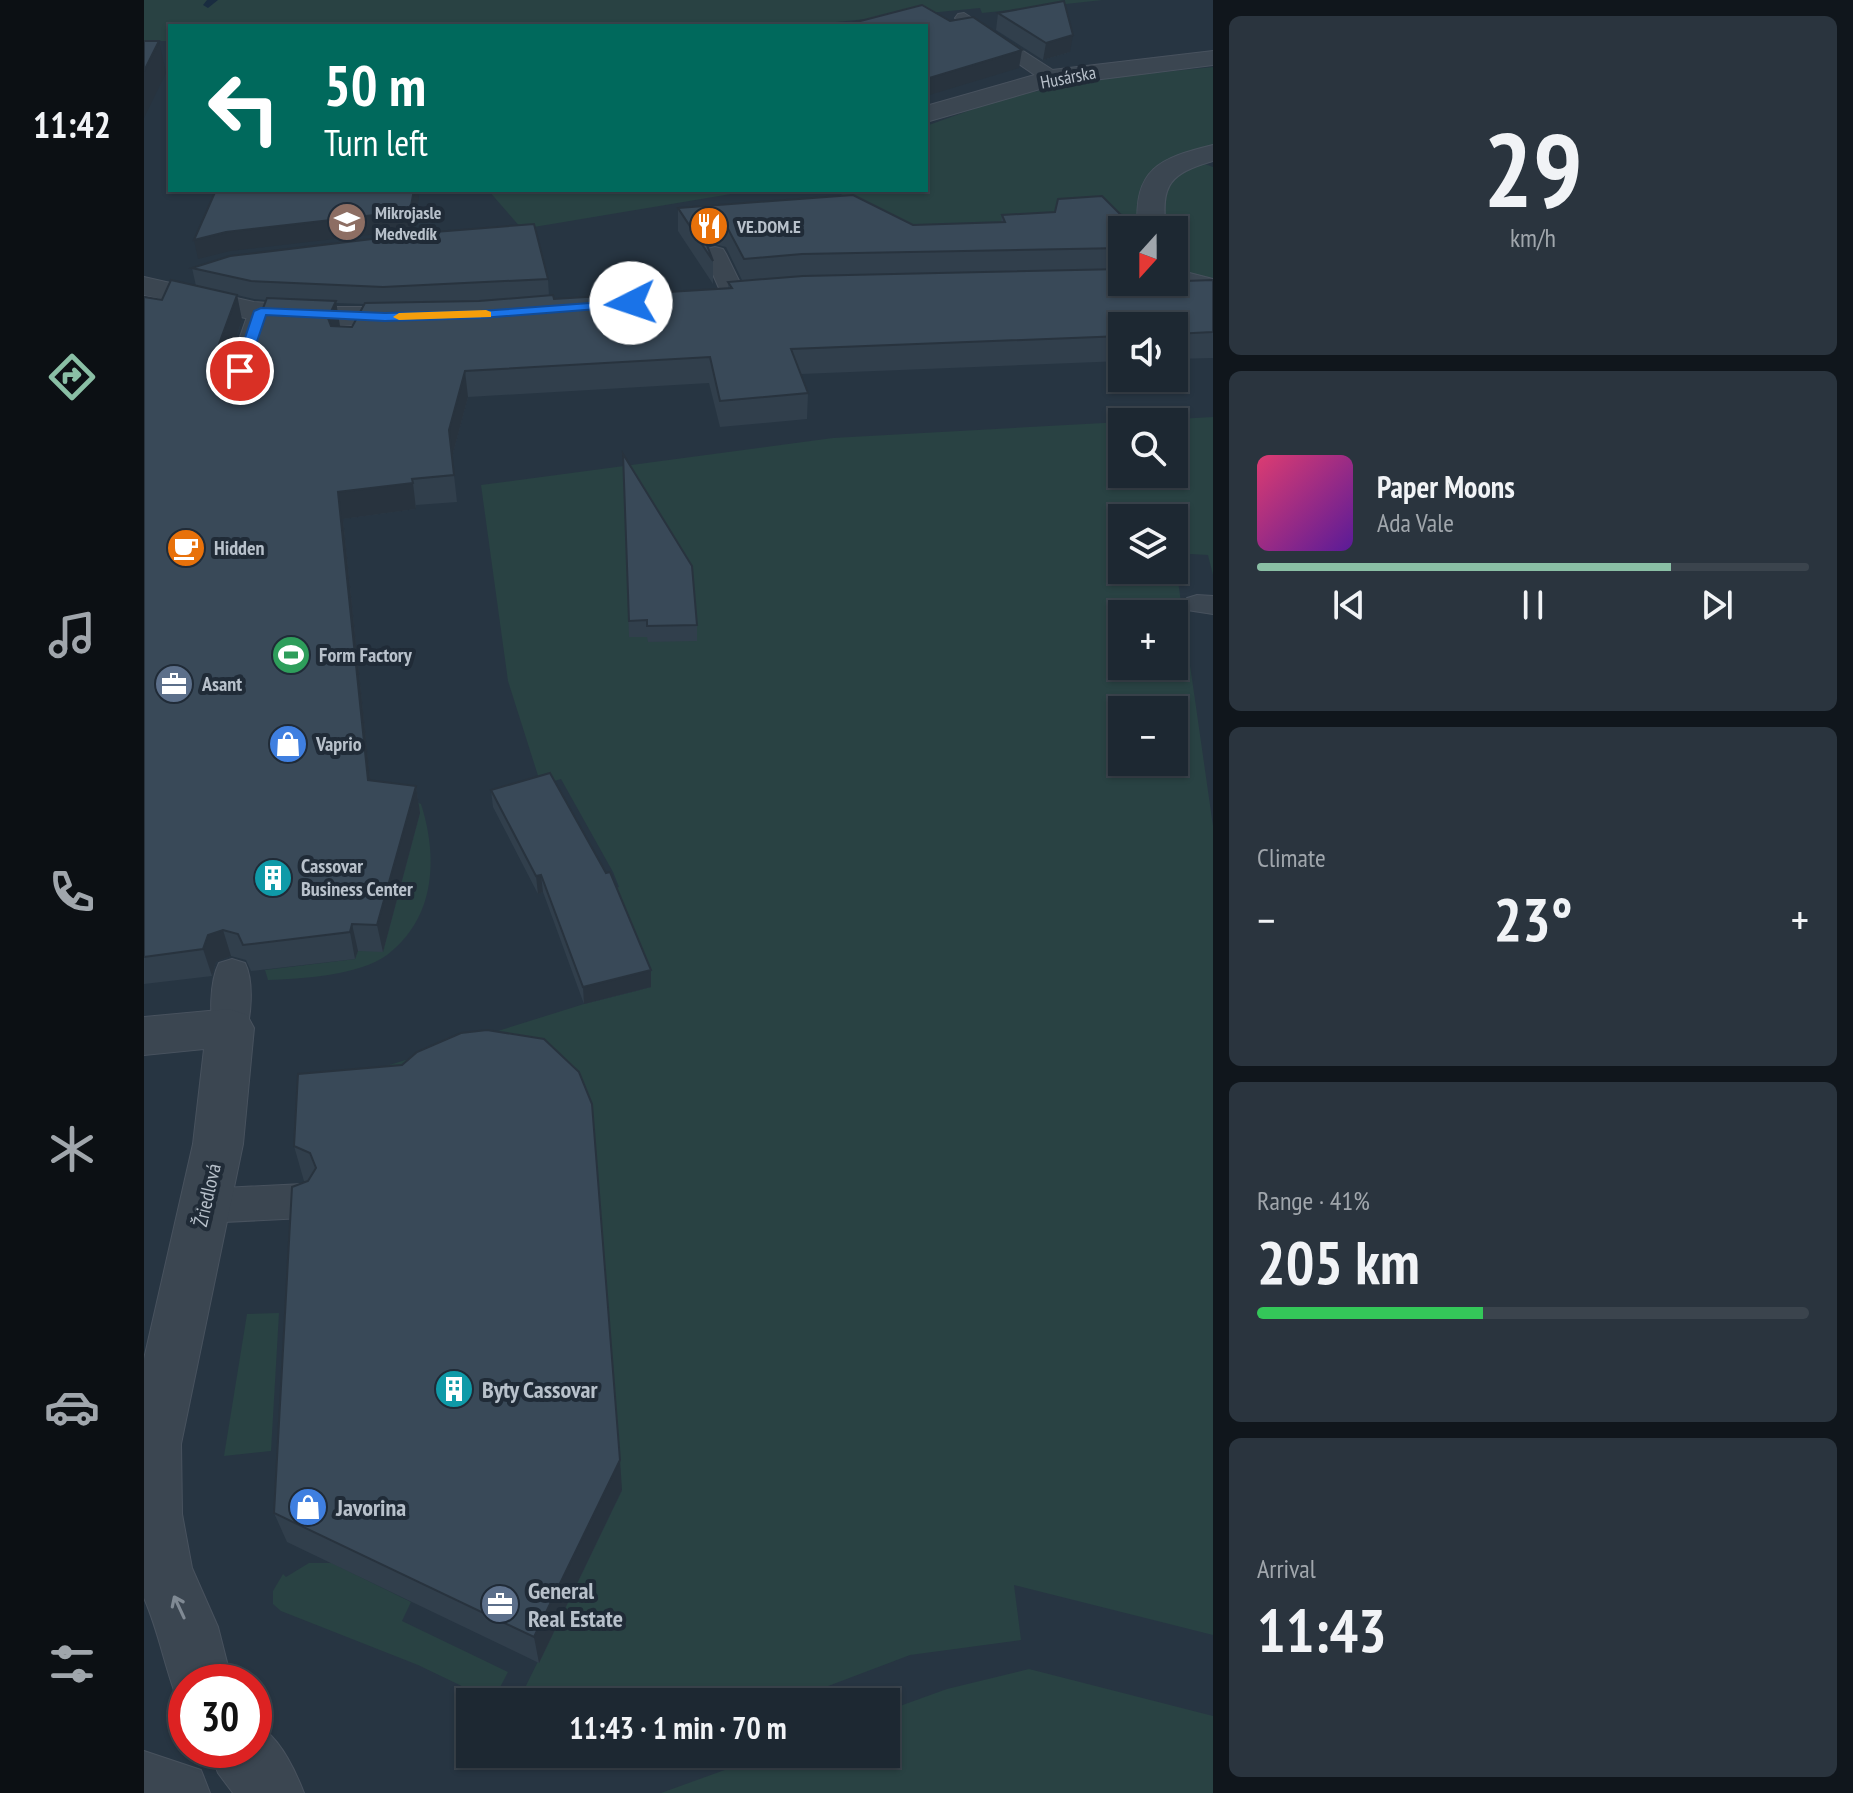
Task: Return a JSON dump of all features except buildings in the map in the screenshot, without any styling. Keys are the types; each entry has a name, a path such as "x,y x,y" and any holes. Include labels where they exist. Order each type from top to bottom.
{"street":[{"name":"Husárska","path":"928,113 1052,78 1213,58"},
{"path":"1150,216 1148,203 1155,181 1171,168 1213,153"},
{"path":"147,286 206,269"},
{"path":"1188,282 1213,288"},
{"path":"147,286 352,331 449,315"},
{"path":"701,298 748,294"},
{"path":"144,1036 230,1028"},
{"name":"Žriedlová","path":"197,1664 188,1627 163,1572 153,1514 148,1450 218,1144 230,1028"},
{"path":"254,1768 272,1793"},
{"path":"144,1783 178,1793"}],"lane":[{"path":"964,18 1052,78"},
{"path":"715,254 748,294"},
{"path":"240,371 261,311"},
{"path":"230,1028 232,973"},
{"path":"204,1206 303,1201"}],"green space":[{"path":"144,0 1103,0 982,13 980,8 816,24 168,24 168,41 144,41"},
{"path":"1213,67 1213,153 1194,160 1213,167 1213,293 1188,286 1188,216 1055,213 1047,227 915,233 837,192 928,192 928,125 1007,97 1105,78"},
{"path":"490,192 743,192 522,229"},
{"path":"1213,417 1213,575 1208,555 1188,554 1188,504 1108,504 1108,584 1178,584 1181,600 1108,600 1108,680 1188,680 1188,651 1213,826 1213,1635 1014,1585 1021,1640 910,1655 823,1688 525,1688 622,1490 300,1093 584,1004 651,987 611,889 619,887 613,872 561,779 541,785 508,681 481,485 833,438 1108,423 1108,488 1188,488 1188,418"},
{"path":"415,801 421,804 426,824 431,865 424,905 403,940 387,955 362,967 313,977 268,980 265,970 355,959 388,804"},
{"path":"279,1313 271,1451 224,1456 247,1314"},
{"path":"309,1563 332,1563 411,1602 402,1621 508,1672 500,1688 466,1688 418,1665 281,1611 273,1604 273,1591 283,1574 286,1577"},
{"path":"1029,1669 1213,1716 1213,1793 661,1793 730,1768 900,1768 900,1706 947,1689"}],"waterway":[{"path":"208,5 213,0"}],"slow traffic":[{"path":"399,317 486,314"}],"place":[{"name":"Mikrojasle Medvedík","path":"347,222"},
{"name":"VE.DOM.E","path":"709,226"},
{"name":"Hidden","path":"186,548"},
{"name":"Form Factory","path":"291,655"},
{"name":"Asant","path":"174,684"},
{"name":"Vaprio","path":"288,744"},
{"name":"Cassovar Business Center","path":"273,878"},
{"name":"Byty Cassovar","path":"454,1389"},
{"name":"Javorina","path":"308,1507"},
{"name":"General Real Estate","path":"500,1604"}],"route":[{"path":"240,371 261,311 325,316 481,315 631,303"}]}
